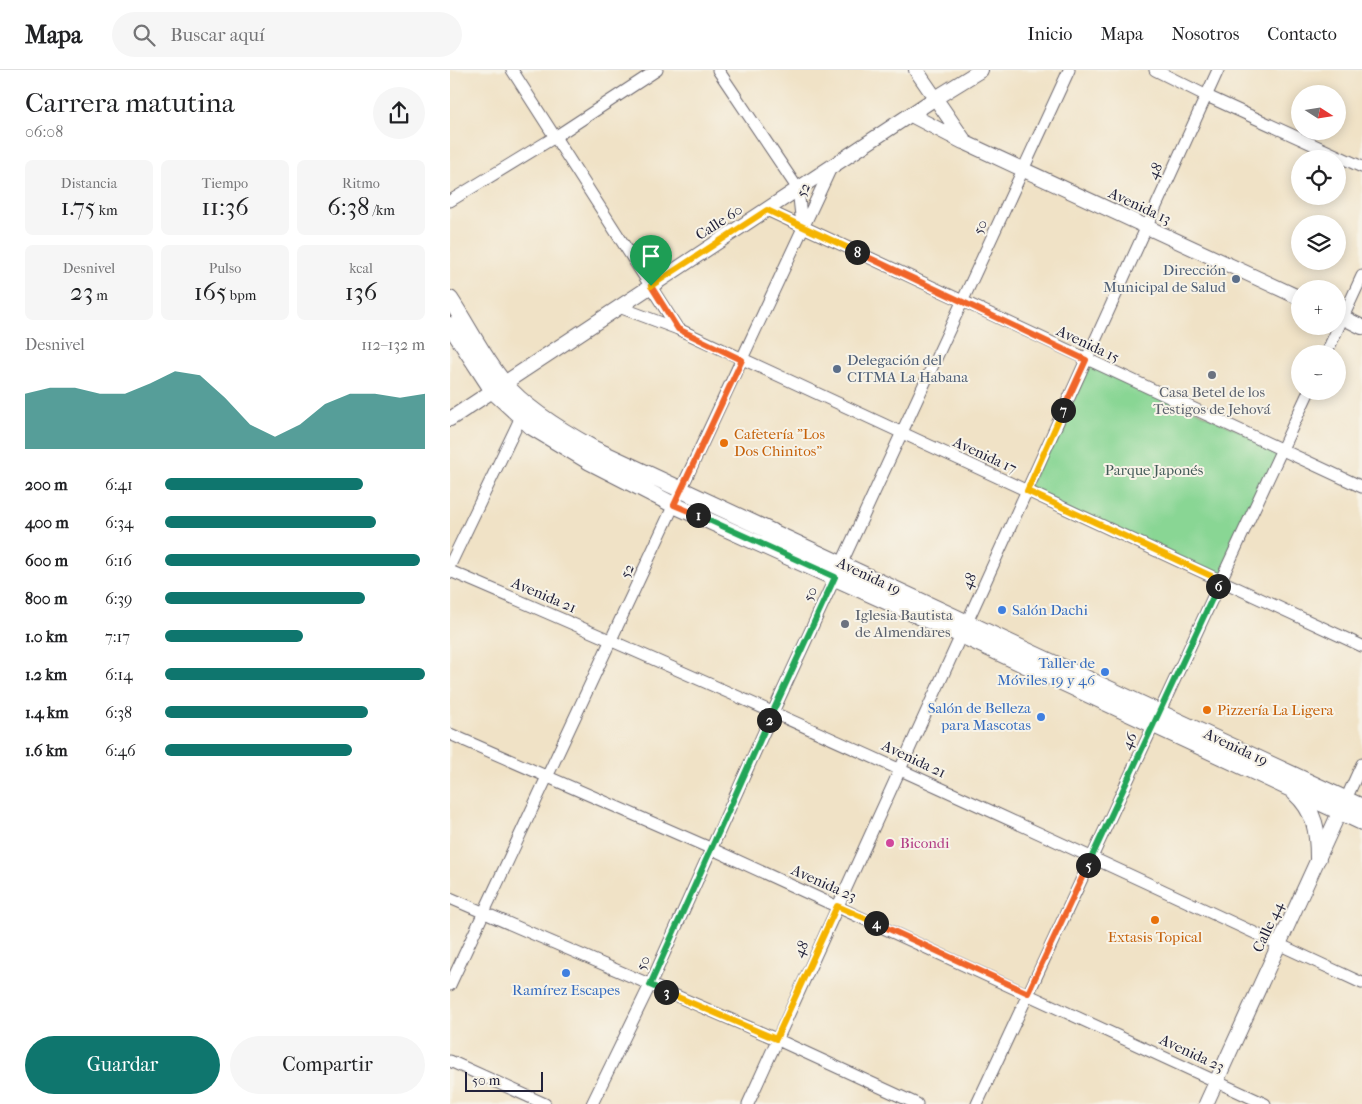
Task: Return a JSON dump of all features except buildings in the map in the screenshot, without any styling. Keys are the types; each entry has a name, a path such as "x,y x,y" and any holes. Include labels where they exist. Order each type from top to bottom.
{"main road":[{"name":"Avenida 19","path":"450,299 499,387 569,435 682,489 838,570 1343,806 1362,822"},
{"name":"Avenida 19","path":"450,325 521,416 532,427 590,462 674,505 838,570"},
{"name":"Avenida 19","path":"1157,718 1288,786 1343,806 1362,807"},
{"path":"1288,786 1302,800 1312,814 1318,834 1318,858"}],"street":[{"path":"512,70 678,329"},
{"path":"450,201 555,137 657,70"},
{"path":"718,70 798,189 802,225"},
{"name":"Avenida 13","path":"916,70 934,99 966,143"},
{"name":"Calle 60","path":"450,419 798,189 830,170 934,99 982,70"},
{"name":"50","path":"592,1104 650,985 772,712 1069,70"},
{"path":"1155,70 1362,168"},
{"name":"48","path":"748,1104 1218,70"},
{"name":"Avenida 13","path":"910,115 966,143 1291,294"},
{"name":"52","path":"450,985 742,360 802,225 830,170"},
{"name":"Avenida 15","path":"767,210 1362,487"},
{"path":"1346,305 1362,276"},
{"name":"Avenida 17","path":"619,307 678,329 1362,646"},
{"path":"1346,319 1362,327"},
{"name":"46","path":"976,1104 1305,400"},
{"path":"450,565 521,416"},
{"name":"Avenida 21","path":"450,572 611,640 901,769 1362,983"},
{"name":"Avenida 23","path":"450,734 710,848 1028,993 1265,1104"},
{"name":"Calle 44","path":"1206,1104 1362,764"},
{"path":"450,898 776,1039 917,1104"},
{"path":"450,1061 545,1104"}],"green space":[{"name":"Parque Japonés","path":"1086,360 1281,450 1220,581 1027,491"}],"place":[{"name":"Dirección Municipal de Salud","path":"1236,279"},
{"name":"Delegación del CITMA La Habana","path":"837,369"},
{"name":"Casa Betel de los Testigos de Jehová","path":"1212,375"},
{"name":"Cafetería \"Los Dos Chinitos\"","path":"724,443"},
{"name":"Salón Dachi","path":"1002,610"},
{"name":"Iglesia Bautista de Almendares","path":"845,624"},
{"name":"Taller de Móviles 19 y 46","path":"1105,672"},
{"name":"Pizzería La Ligera","path":"1207,710"},
{"name":"Salón de Belleza para Mascotas","path":"1041,717"},
{"name":"Bicondi","path":"890,843"},
{"name":"Extasis Topical","path":"1155,920"},
{"name":"Ramírez Escapes","path":"566,973"}],"route":[{"path":"767,210 1086,360 1027,491 1220,580 1028,993 837,906 776,1039 650,985 710,848 835,577 674,505 742,360 678,329 651,286 767,210"}]}
